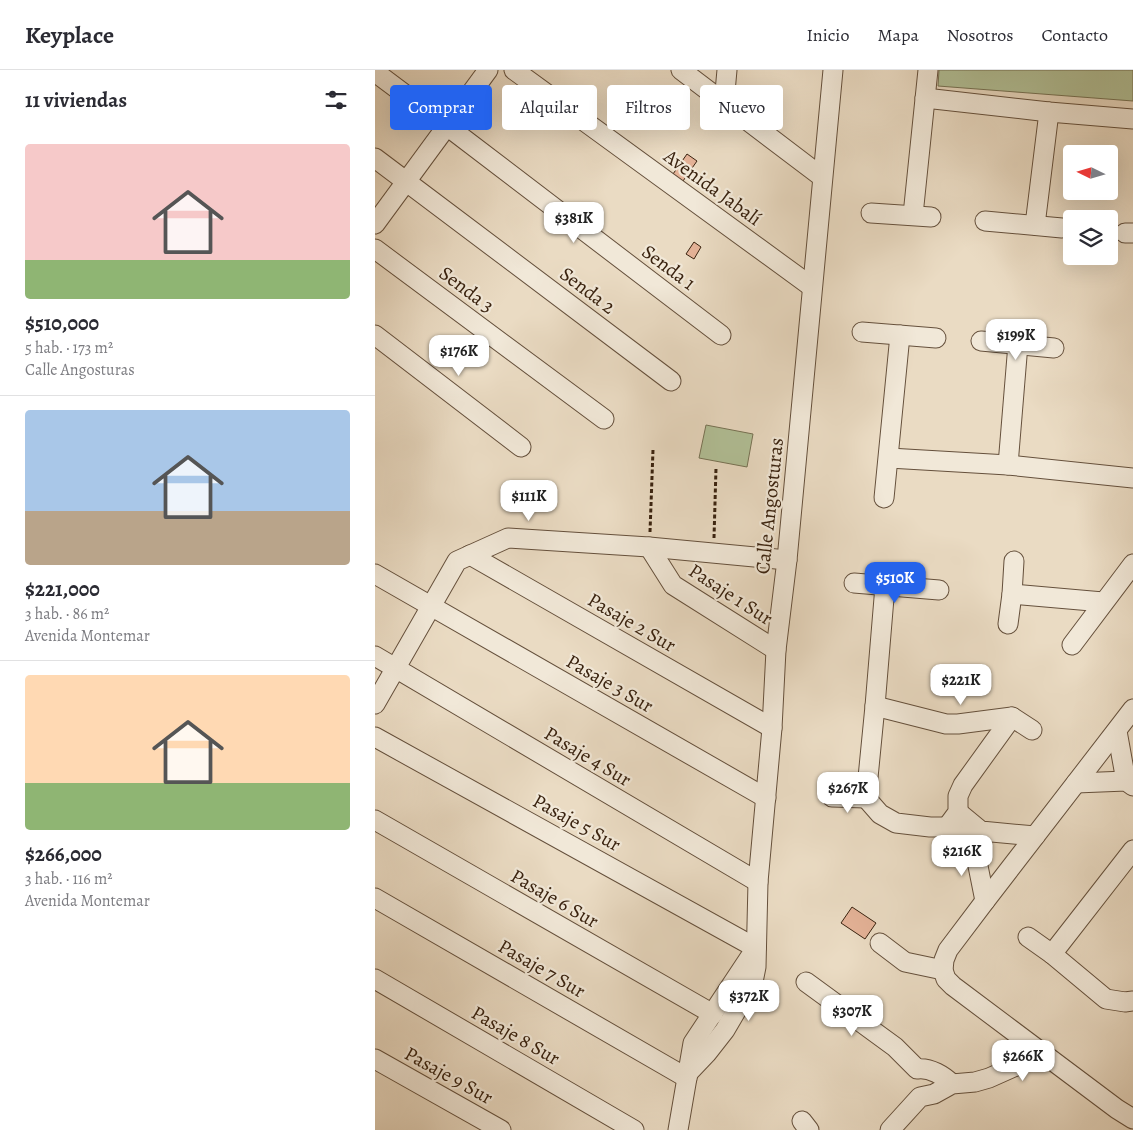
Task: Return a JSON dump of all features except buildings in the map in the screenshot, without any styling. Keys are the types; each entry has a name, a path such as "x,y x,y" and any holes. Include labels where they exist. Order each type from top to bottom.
{"street":[{"path":"477,85 488,70"},
{"name":"Avenida Jabalí","path":"514,70 812,287"},
{"path":"681,70 701,85"},
{"path":"726,85 727,70"},
{"name":"Calle Angosturas","path":"687,1076 725,1030 753,982 756,967 758,882 772,728 776,650 787,560 833,70"},
{"path":"871,213 922,216 925,98 928,70"},
{"name":"Senda 1","path":"375,72 392,85"},
{"path":"925,98 1133,119"},
{"path":"1035,225 1049,112"},
{"path":"375,224 444,130"},
{"name":"Senda 1","path":"452,130 721,335"},
{"path":"760,130 822,177"},
{"name":"Senda 2","path":"375,158 671,381"},
{"path":"985,221 1062,228"},
{"name":"Senda 3","path":"375,249 604,419"},
{"path":"862,332 936,338"},
{"path":"375,335 521,447"},
{"path":"885,498 900,335"},
{"path":"981,341 1054,348"},
{"path":"1009,465 1018,344"},
{"path":"889,458 1009,465 1133,478"},
{"path":"375,704 457,561 508,538 649,547 787,560"},
{"name":"Pasaje 1 Sur","path":"649,547 673,585 776,650"},
{"name":"Pasaje 2 Sur","path":"470,555 772,728"},
{"path":"1008,624 1014,561"},
{"path":"1072,645 1133,564"},
{"name":"Pasaje 3 Sur","path":"375,574 766,798"},
{"path":"854,583 939,590"},
{"path":"885,586 866,798 880,814 896,823 929,826 953,820 981,830 1035,836"},
{"path":"1012,594 1103,602"},
{"name":"Pasaje 4 Sur","path":"375,656 758,882"},
{"path":"875,706 946,724 1012,717 1032,730"},
{"path":"1133,709 948,950 943,970 946,979 953,986 1133,1119"},
{"path":"985,901 977,862 971,844 953,820 958,796 963,784 1012,717"},
{"path":"1076,783 1129,783 1117,731"},
{"name":"Pasaje 5 Sur","path":"375,737 756,948"},
{"path":"832,797 866,798"},
{"name":"Pasaje 6 Sur","path":"375,820 713,1014"},
{"path":"977,862 987,842 1000,833"},
{"path":"1052,954 1133,850"},
{"name":"Pasaje 7 Sur","path":"375,898 687,1076"},
{"path":"1028,937 1052,954 1106,999 1125,1002 1133,1001"},
{"path":"880,943 905,962 943,970"},
{"path":"678,1130 693,1043 756,948"},
{"name":"Pasaje 8 Sur","path":"375,979 634,1130"},
{"path":"806,982 895,1047 917,1069"},
{"path":"890,1130 920,1097 934,1094 952,1084 975,1082 989,1078 1043,1054"},
{"name":"Pasaje 9 Sur","path":"375,1059 501,1130"},
{"path":"917,1069 929,1070 944,1077 952,1084"},
{"path":"917,1069 914,1077 914,1090 920,1097"}],"path":[{"path":"649,547 653,450"},
{"path":"713,553 716,468"}],"green space":[{"path":"939,70 1133,70 1133,101 938,86"},
{"path":"706,425 753,434 747,467 699,458"}]}
